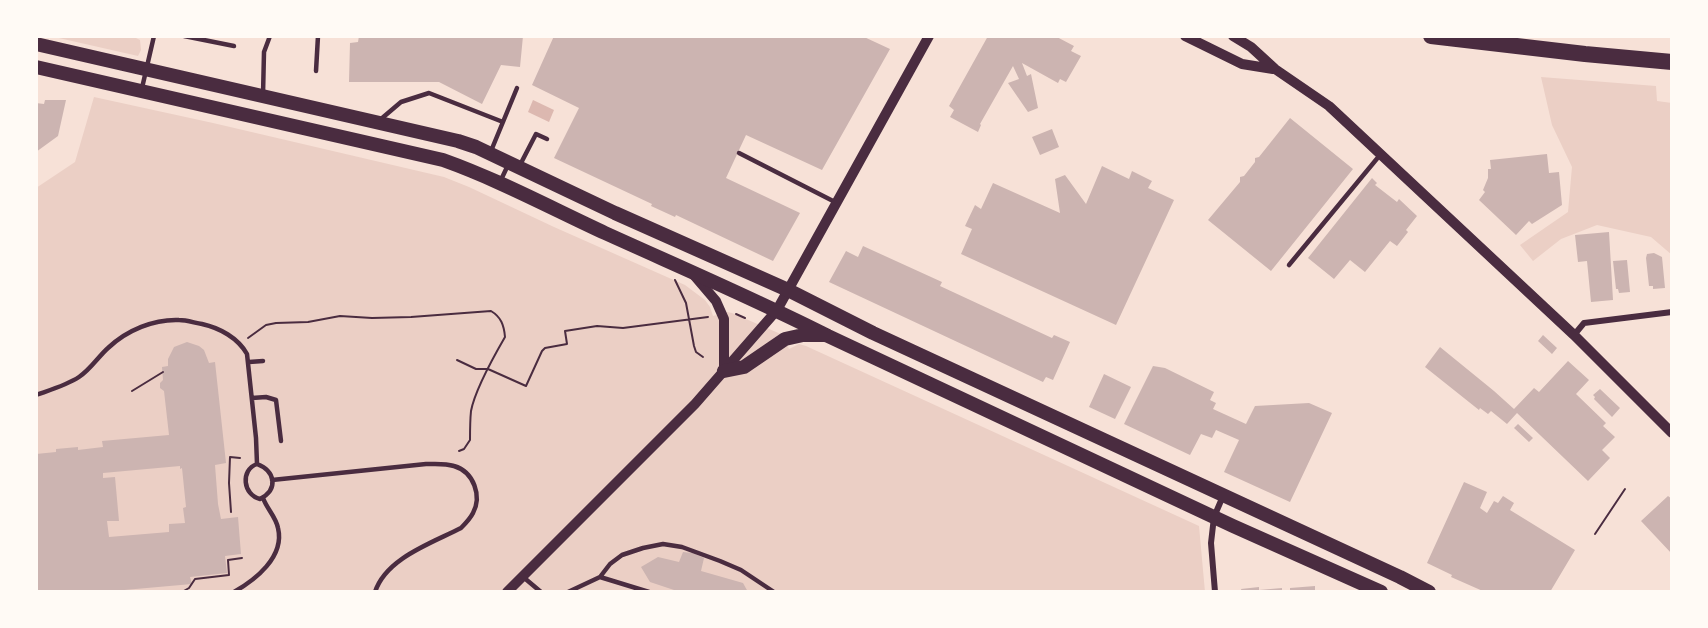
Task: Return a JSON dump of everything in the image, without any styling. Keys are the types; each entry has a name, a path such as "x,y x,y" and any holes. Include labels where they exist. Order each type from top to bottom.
{"highway":[{"path":"1431,36 1672,62"}],"main road":[{"path":"36,44 458,141 788,290 873,333 1429,592"},
{"path":"36,67 443,160 471,170 777,310 1214,517 1381,592"},
{"path":"724,371 744,367 785,339 803,335 828,336"}],"street":[{"path":"507,592 695,404 777,310 929,36"},
{"path":"1185,36 1242,64 1275,69"},
{"path":"1233,36 1275,69 1329,106 1574,335 1672,433"},
{"path":"692,272 716,301 724,319 724,371"},
{"path":"1574,335 1584,323 1672,312"},
{"path":"1215,592 1210,543 1214,517 1223,496"}],"lane":[{"path":"141,91 154,36"},
{"path":"184,36 234,46"},
{"path":"263,95 264,52 270,36"},
{"path":"316,71 318,36"},
{"path":"490,154 517,88"},
{"path":"378,122 401,102 429,93 503,122"},
{"path":"499,183 536,134 547,139"},
{"path":"739,153 837,203"},
{"path":"1289,265 1380,154"},
{"path":"36,395 77,379 109,346 128,333 148,324 182,320 217,329 241,345 247,354 257,464"},
{"path":"249,362 263,361"},
{"path":"252,398 266,397 276,400 281,441"},
{"path":"257,464 267,469 272,480 271,488 263,498 252,496 245,480 250,467 257,464"},
{"path":"272,480 433,464 454,466 467,474 476,490 477,502 469,521 461,528 389,568 375,592"},
{"path":"234,592 262,571 271,561 276,549 279,536 278,527 266,508 263,498"},
{"path":"568,592 600,577 610,564 622,555 663,544 682,547 741,570 774,592"},
{"path":"522,576 540,592"},
{"path":"600,577 649,592"}],"path":[{"path":"675,280 686,303 696,352 703,357"},
{"path":"248,338 266,325 276,323 308,322 340,316 411,317 491,310 503,323 506,337 475,397 471,410 470,440 464,449 459,451"},
{"path":"457,360 476,369 488,369 526,386 542,351 545,348 567,344 565,331 597,326 624,328 713,316"},
{"path":"132,391 163,372"},
{"path":"231,512 230,457 240,458"},
{"path":"1595,534 1625,489"},
{"path":"182,592 189,588 195,579 229,575 228,560 242,558"}],"shaded area":[{"path":"50,36 132,36 140,40 141,50 138,56"},
{"path":"1541,77 1656,86 1657,101 1672,103 1672,255 1651,237 1597,225 1561,239 1533,261 1520,245 1568,212 1572,167 1552,125"},
{"path":"94,97 444,177 469,187 685,285 705,300 713,316 732,313 783,335 789,349 799,344 806,346 1199,526 1205,592 36,592 36,188 75,162"},
{"path":"533,100 554,110 549,122 528,112"}],"building":[{"path":"359,36 523,36 520,67 501,65 482,104 439,82 349,82 350,43 358,42"},
{"path":"554,36 862,36 890,49 822,170 746,135 726,178 800,213 773,261 676,215 675,217 651,206 652,204 554,158 579,108 532,85"},
{"path":"988,36 1055,36 1074,46 1071,51 1081,56 1066,82 1060,79 1058,83 1022,63 1027,76 1031,74 1038,108 1028,112 1008,83 1019,79 1013,66 980,124 978,132 950,117 954,110 949,106"},
{"path":"45,100 66,100 58,136 36,152 36,103 44,104"},
{"path":"1290,118 1353,169 1271,271 1208,220 1240,182 1240,177 1244,176 1255,162 1255,158 1259,157"},
{"path":"1052,129 1059,147 1040,155 1032,137"},
{"path":"1547,154 1549,173 1559,172 1562,205 1532,224 1529,221 1516,235 1479,200 1485,192 1483,190 1488,178 1488,169 1491,169 1490,160"},
{"path":"1102,166 1129,179 1132,171 1152,181 1148,188 1174,200 1116,325 961,254 972,229 965,226 975,205 981,209 993,183 1060,213 1055,179 1065,175 1086,204"},
{"path":"1372,178 1377,183 1375,185 1397,202 1399,199 1417,216 1397,246 1390,241 1365,272 1350,260 1334,279 1308,258"},
{"path":"1609,232 1613,300 1591,302 1587,261 1578,262 1575,235"},
{"path":"863,246 942,282 940,286 1052,338 1054,335 1070,342 1053,380 1046,377 1043,382 829,282 846,251 858,257"},
{"path":"1654,253 1662,257 1665,288 1653,289 1653,286 1649,286 1646,258 1647,254"},
{"path":"1627,260 1630,292 1619,293 1616,289 1613,261"},
{"path":"1543,335 1557,348 1552,354 1538,341"},
{"path":"187,342 199,346 204,350 209,363 215,362 226,463 215,465 218,504 221,519 238,517 241,554 225,556 227,573 190,577 192,584 113,592 36,592 36,454 56,452 56,449 78,447 78,450 103,447 102,441 169,435 164,391 160,388 160,383 163,380 162,367 168,366 168,359 174,347","holes":["180,466 180,469 182,468 186,507 183,508 185,523 169,524 169,532 109,537 107,521 119,521 115,477 103,478 103,473"]},
{"path":"1440,347 1514,409 1534,388 1539,392 1568,361 1589,380 1576,394 1606,423 1603,426 1615,437 1602,450 1610,458 1588,481 1517,413 1507,424 1491,411 1488,414 1480,408 1479,410 1425,367"},
{"path":"1153,366 1165,368 1214,392 1210,400 1216,403 1213,409 1246,424 1255,406 1309,403 1332,413 1290,502 1224,472 1239,440 1216,430 1212,438 1201,434 1190,455 1124,424"},
{"path":"1104,374 1131,387 1115,419 1089,407"},
{"path":"1600,389 1620,408 1612,417 1594,399 1593,395"},
{"path":"1518,424 1533,438 1529,442 1514,428"},
{"path":"1464,482 1487,492 1480,508 1487,513 1494,501 1498,503 1503,496 1514,503 1510,510 1575,550 1550,592 1485,592 1427,563"},
{"path":"1668,496 1672,499 1672,554 1641,521"},
{"path":"683,552 704,558 701,571 743,583 748,592 680,592 650,582 641,567 658,557 679,562"},
{"path":"1315,586 1315,592 1290,592 1290,588"},
{"path":"1259,587 1259,590 1282,588 1282,592 1242,592 1241,589"}]}
